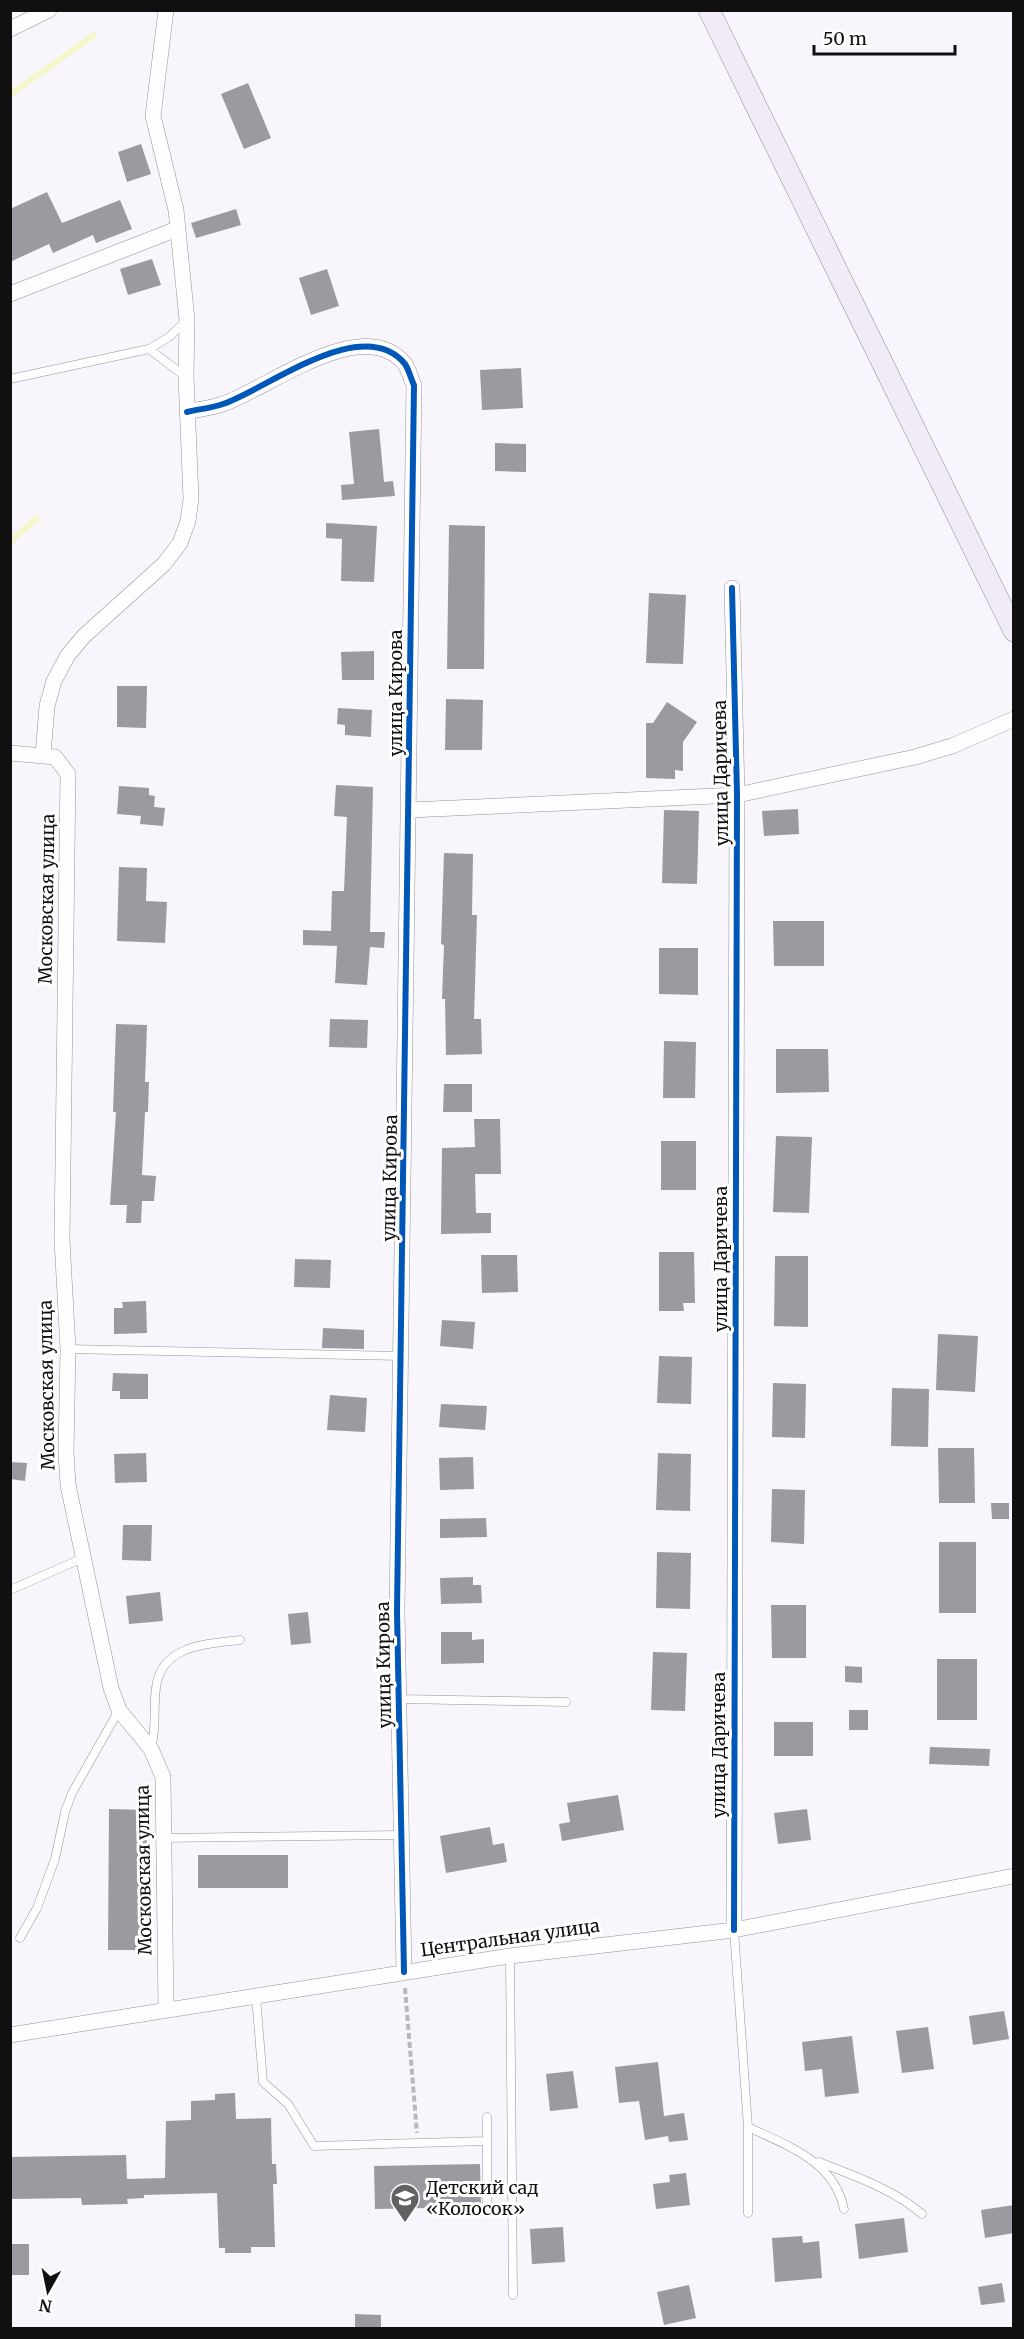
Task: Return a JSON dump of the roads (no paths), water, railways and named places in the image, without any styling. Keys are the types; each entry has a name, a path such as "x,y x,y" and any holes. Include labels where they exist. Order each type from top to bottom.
{"main road":[{"path":"709,10 1014,631"}],"street":[{"path":"10,29 50,10"},
{"path":"10,753 43,755 47,706 54,681 68,655 84,636 164,564 180,543 188,521 191,499 186,377 187,320 176,210 153,116 166,10"},
{"path":"10,294 177,230"},
{"name":"улица Кирова","path":"187,412 224,404 301,366 347,348 367,345 387,350 405,365 414,385 398,1611 404,1972"},
{"name":"улица Даричева","path":"732,588 737,795 734,1930"},
{"path":"410,810 737,795 924,754 952,746 1014,718"},
{"name":"Московская улица","path":"43,755 55,757 68,774 62,1240 68,1349 68,1485 111,1688 119,1710 151,1749 163,1777 166,2010"},
{"name":"Центральная улица","path":"10,2035 510,1956 734,1930 1014,1876"}],"lane":[{"path":"10,379 149,350 169,337 187,320"},
{"path":"149,350 186,377"},
{"path":"68,1349 403,1356"},
{"path":"10,1590 83,1558"},
{"path":"151,1749 156,1730 156,1687 162,1669 173,1655 192,1646 240,1640"},
{"path":"399,1699 566,1702"},
{"path":"20,1938 37,1908 56,1859 65,1812 72,1793 119,1710"},
{"path":"163,1838 402,1835"},
{"path":"734,1930 748,2127 748,2213"},
{"path":"510,1956 513,2295"},
{"path":"256,1995 263,2082 288,2104 314,2146 487,2141"},
{"path":"487,2208 488,2117"},
{"path":"748,2127 875,2186 911,2204 922,2214"},
{"path":"810,2157 836,2183 844,2209"}],"waterway":[{"path":"10,95 94,35"},
{"path":"10,542 37,518"}],"place":[{"name":"Детский сад «Колосок»","path":"405,2224"}]}
